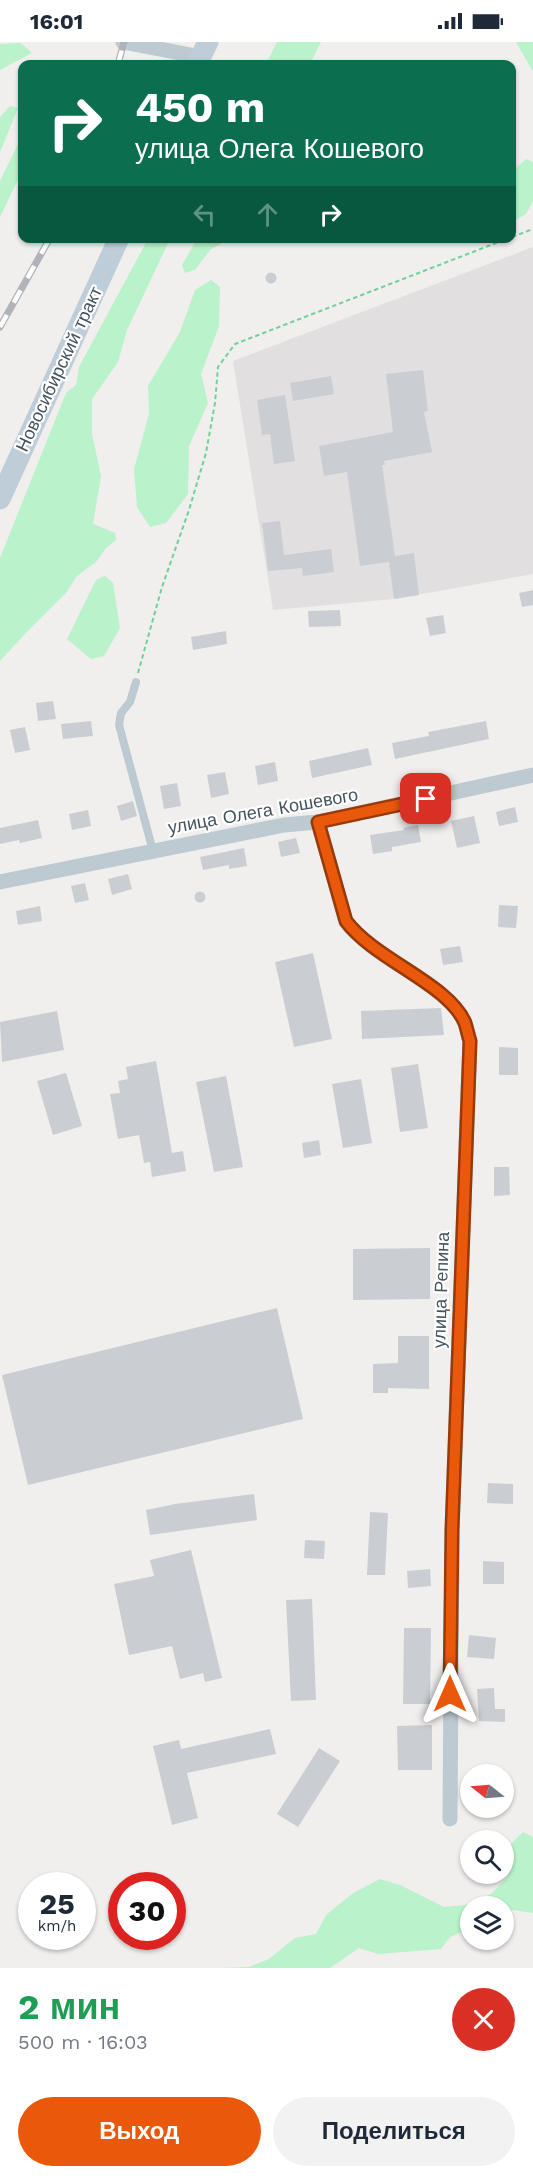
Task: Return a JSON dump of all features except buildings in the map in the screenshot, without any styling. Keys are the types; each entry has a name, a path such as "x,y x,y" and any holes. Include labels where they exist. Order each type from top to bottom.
{"main road":[{"name":"Новосибирский тракт","path":"0,499 116,243"}],"street":[{"path":"123,42 202,55"},
{"name":"улица Олега Кошевого","path":"0,882 284,825 318,822 533,775"},
{"name":"улица Репина","path":"318,822 346,921 356,934 377,952 450,1002 465,1022 470,1041 452,1530 450,1819"}],"lane":[{"path":"136,682 130,702 121,712 119,725 153,851"}],"path":[{"path":"516,236 533,229"},
{"path":"136,682 162,586 206,453 215,403 218,367 235,344 497,243"}],"shaded area":[{"path":"533,247 533,574 394,599 273,610 233,361"}],"green space":[{"path":"277,42 321,42 312,60 268,60"},
{"path":"516,42 533,42 533,70 532,70"},
{"path":"21,43 32,53 0,70 0,44"},
{"path":"10,106 18,108 0,152 0,117"},
{"path":"18,144 18,179 0,217 0,181"},
{"path":"526,159 533,162 533,201 526,214 516,220 516,168"},
{"path":"146,243 168,243 127,330 118,362 92,399 92,434 101,476 93,524 115,533 116,540 106,548 96,562 77,576 66,593 0,661 0,558 66,393 76,385 79,367"},
{"path":"195,243 222,243 210,250 195,270 185,273 182,265"},
{"path":"211,280 220,287 219,326 201,374 208,403 189,446 188,494 166,523 150,527 137,507 134,469 149,414 148,386 180,332 195,290"},
{"path":"105,576 113,583 120,628 104,656 91,659 67,639 96,580"},
{"path":"523,1832 533,1837 533,1913 514,1910 514,1896 486,1896 500,1884 514,1884 514,1841"},
{"path":"380,1879 400,1885 444,1907 460,1905 460,1933 450,1937 441,1949 378,1954 359,1948 330,1968 221,1968 249,1967 269,1959 295,1938 316,1934 326,1915 353,1893"}],"railway":[{"path":"119,60 124,42"},
{"path":"0,327 47,243"}],"route":[{"path":"426,799 318,822 346,921 356,934 377,952 424,982 450,1002 465,1022 470,1041 452,1530 450,1694"}]}
